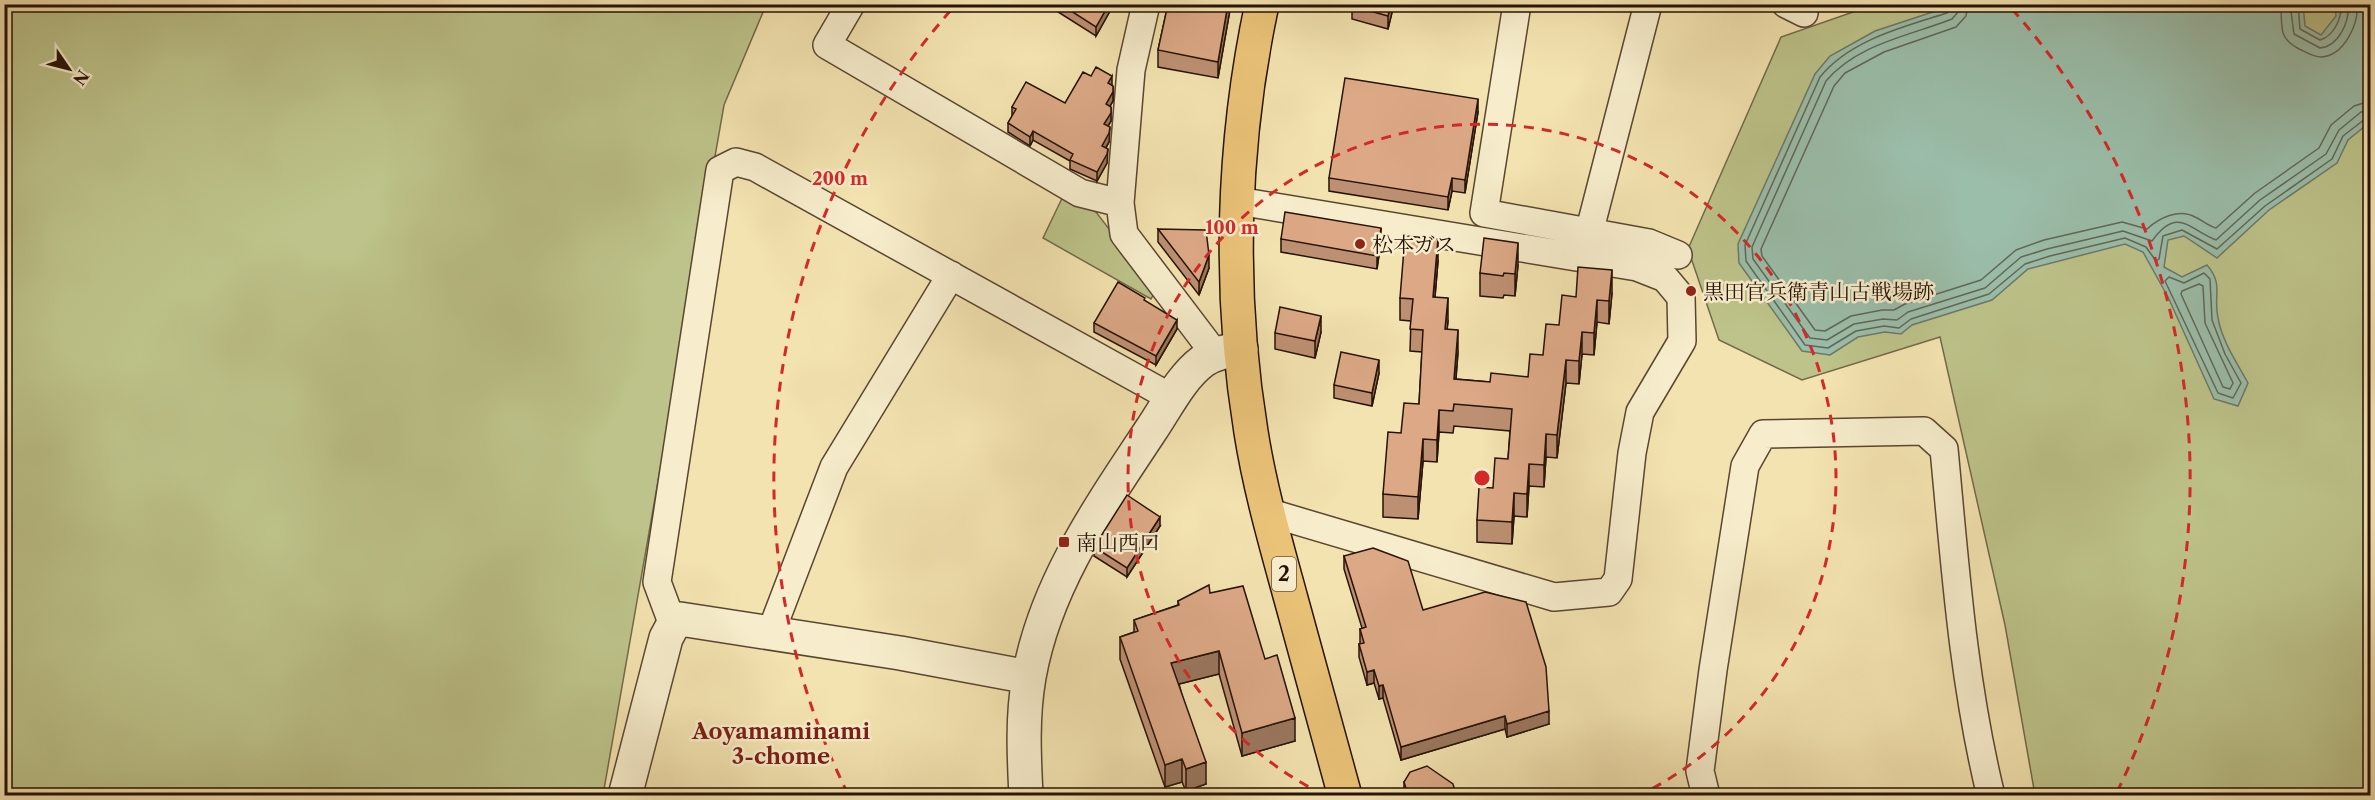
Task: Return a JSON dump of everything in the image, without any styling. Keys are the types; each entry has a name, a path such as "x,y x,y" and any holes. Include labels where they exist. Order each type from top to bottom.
{"highway":[{"name":"2","path":"1262,4 1252,50 1243,116 1237,274 1228,351 1251,432 1267,512 1345,795"}],"street":[{"path":"851,4 827,45 1080,193 1120,203"},
{"path":"1026,795 1023,741 1029,678 1045,618 1077,545 1172,398 1196,367 1228,351 1124,234 1120,203 1131,70 1146,4"},
{"path":"1517,4 1484,213 1649,243 1678,255"},
{"path":"1589,232 1648,4"},
{"path":"673,625 657,582 720,170 736,162 755,167 1172,398"},
{"path":"1238,201 1637,267 1665,278 1681,297 1682,341 1640,412 1632,453 1618,579 1609,592 1554,597 1267,512"},
{"path":"771,632 834,467 951,275"},
{"path":"1706,795 1700,771 1716,648 1745,466 1763,434 1924,431 1944,448 1961,623 1980,750 1991,795"},
{"path":"625,795 666,638 673,625 680,619 771,632 1029,678"}],"green space":[{"path":"1876,4 2370,5 2370,795 2035,795 2005,625 1940,337 1802,380 1719,340 1688,249 1781,37"},
{"path":"5,5 766,5 724,105 603,795 5,796"},
{"path":"1065,192 1096,212 1156,290 1151,299 1043,238"}],"water":[{"path":"2303,4 2305,26 2321,35 2336,16 2335,5 2370,5 2370,122 2348,140 2337,163 2269,210 2217,258 2184,236 2168,240 2164,267 2182,277 2207,265 2215,278 2220,327 2230,352 2248,383 2238,406 2214,399 2168,297 2143,252 2125,244 2028,269 1992,300 1912,325 1901,334 1885,332 1858,337 1830,355 1802,351 1739,263 1738,244 1815,74 1830,56 1875,31 1954,5"}],"building":[{"path":"1060,4 1109,4 1096,27"},
{"path":"1168,4 1228,4 1218,62 1158,50"},
{"path":"1353,4 1391,4 1388,16 1352,6"},
{"path":"1096,67 1112,76 1108,83 1113,86 1113,92 1106,104 1111,107 1111,113 1104,124 1110,127 1109,133 1102,146 1108,149 1097,172 1070,160 1073,154 1033,131 1030,137 1008,123 1016,109 1012,107 1026,82 1065,103 1083,72 1091,76"},
{"path":"1345,78 1478,99 1465,180 1452,178 1448,197 1329,178"},
{"path":"1285,212 1381,228 1377,256 1281,239"},
{"path":"1158,229 1206,230 1209,255 1199,282"},
{"path":"1405,236 1438,239 1433,297 1448,298 1445,329 1458,330 1454,379 1490,382 1491,373 1528,377 1530,354 1543,355 1546,324 1559,325 1562,295 1576,297 1578,267 1612,270 1609,301 1597,300 1594,333 1582,332 1579,361 1566,360 1557,435 1546,434 1544,465 1529,464 1527,494 1514,493 1512,522 1477,520 1479,487 1493,488 1495,458 1508,459 1512,409 1454,404 1453,411 1439,410 1437,440 1423,439 1418,497 1383,494 1388,432 1401,433 1404,403 1419,404 1423,330 1410,329 1413,299 1400,298"},
{"path":"1484,238 1518,243 1515,274 1504,273 1503,276 1480,273"},
{"path":"1118,282 1177,320 1156,356 1094,323"},
{"path":"1280,307 1321,316 1315,341 1275,333"},
{"path":"1341,352 1379,360 1372,393 1334,385"},
{"path":"1127,495 1160,517 1127,568 1094,547"},
{"path":"1373,548 1408,561 1423,610 1485,592 1526,602 1546,667 1549,711 1507,724 1505,716 1401,747 1383,685 1379,686 1374,670 1367,672 1359,644 1364,643 1360,629 1366,627 1344,556"},
{"path":"1209,585 1210,593 1243,586 1265,659 1277,655 1295,718 1242,733 1219,651 1171,663 1206,762 1186,769 1182,759 1165,765 1120,637 1138,631 1134,620 1179,605 1178,601"},
{"path":"1427,766 1453,784 1456,795 1408,795 1404,782 1410,772"}],"place":[{"name":"松本ガス","path":"1360,244"},
{"name":"黒田官兵衛青山古戦場跡","path":"1691,291"},
{"name":"南山西口","path":"1064,542"}],"district":[{"name":"Aoyamaminami 3-chome","path":"781,744"}]}
